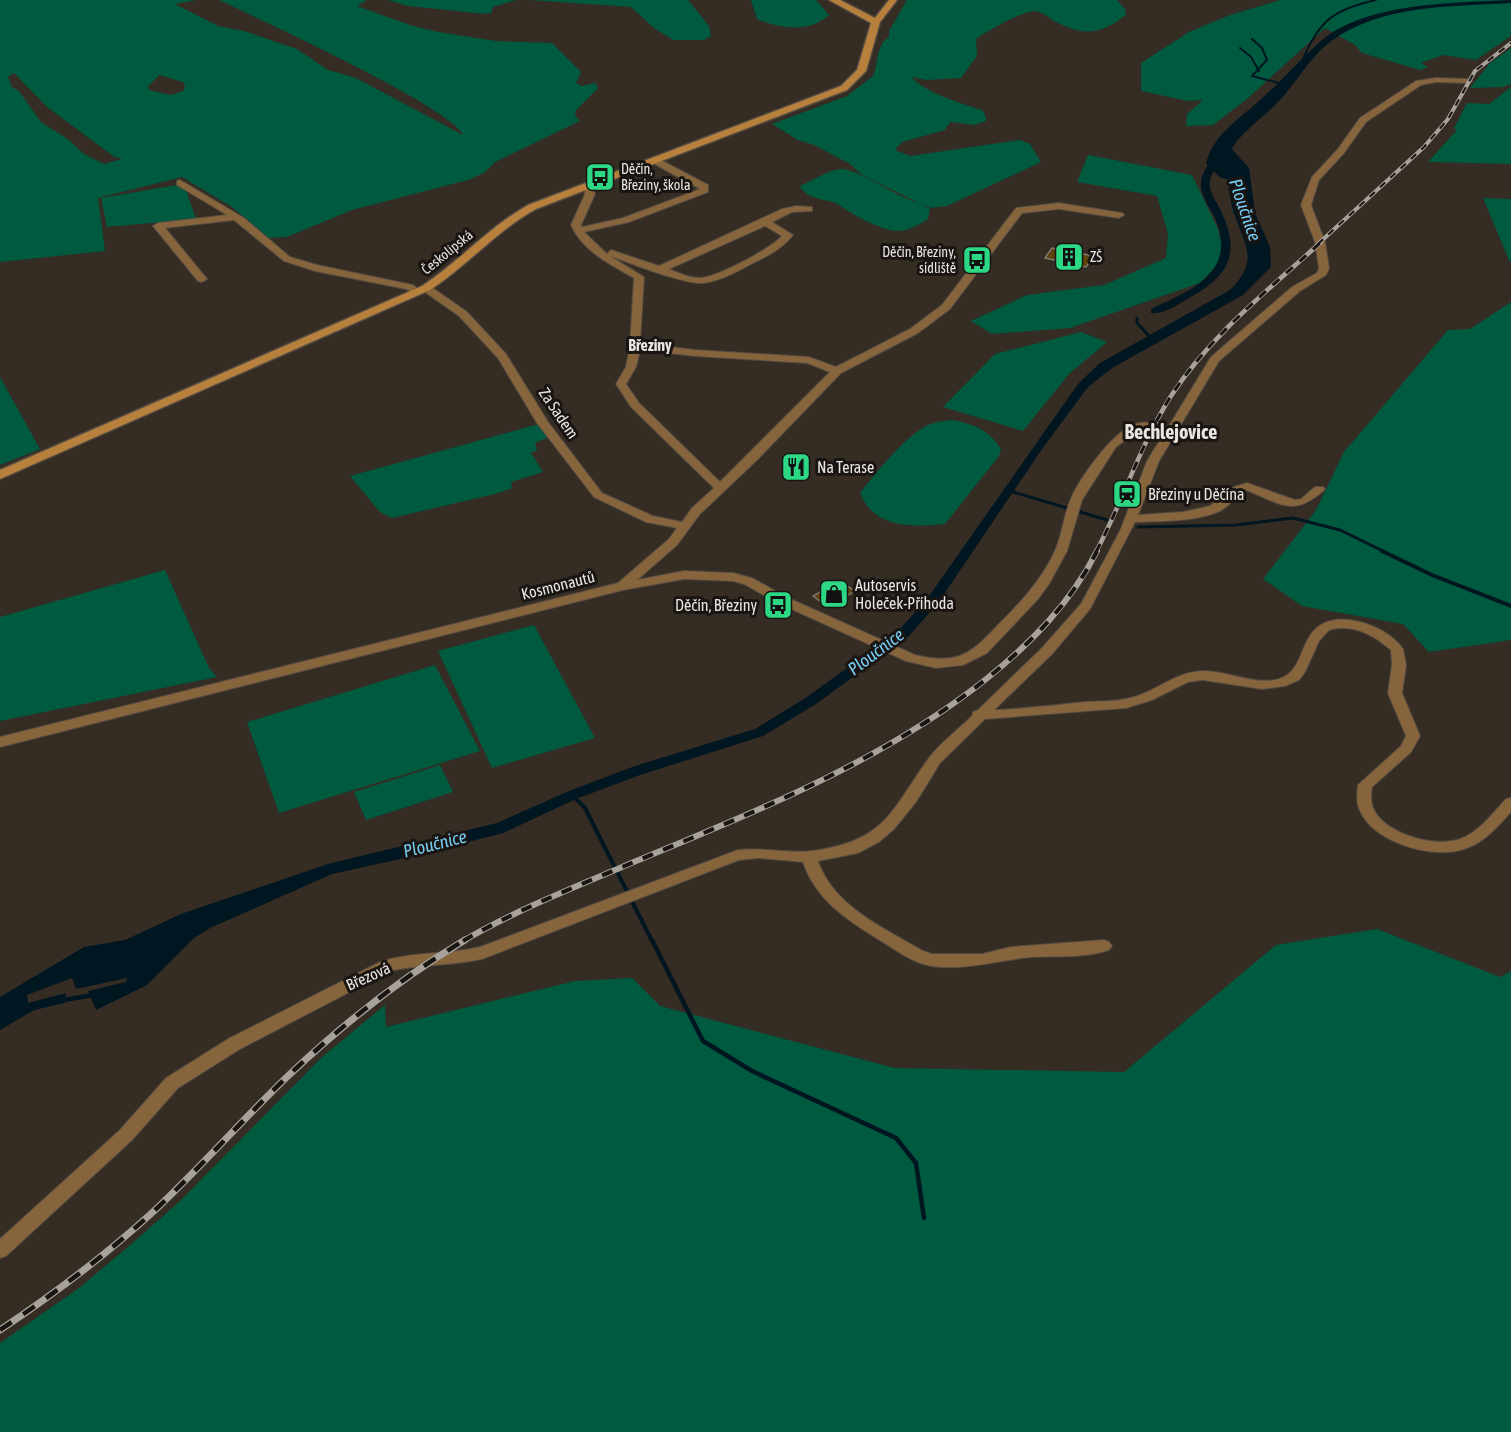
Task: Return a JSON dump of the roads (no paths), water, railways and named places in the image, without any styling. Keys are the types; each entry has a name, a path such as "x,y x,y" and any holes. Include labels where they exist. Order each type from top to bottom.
{"main road":[{"path":"833,0 876,22 893,0"},
{"name":"Českolipská","path":"0,475 422,290 453,269 504,224 532,207 844,88 861,71 876,22"}],"street":[{"name":"Březová","path":"0,1250 126,1135 172,1083 234,1044 386,966 408,961 457,959 482,953 738,855 758,853 809,856 853,849 889,825 911,798 935,760 978,715 1047,651 1086,606 1130,519 1153,461 1206,372 1227,346 1296,289 1321,275 1324,267 1320,242 1306,206 1314,179 1341,151 1362,120 1419,83 1436,80 1468,81"},
{"path":"578,231 626,220 705,190 705,187 689,177 654,160"},
{"name":"Za Sadem","path":"180,183 236,217 280,254 298,264 422,290 463,314 502,356 543,423 598,495 650,519 684,526"},
{"path":"588,186 590,194 576,225 578,231 589,245 639,277 635,346 631,367 623,377 621,384 635,405 720,488"},
{"name":"Kosmonautů","path":"0,742 622,586 673,542 696,511 837,371 914,331 946,306 1019,210 1059,206 1119,215"},
{"path":"662,270 784,211 796,207 809,209"},
{"path":"202,279 158,226 236,217"},
{"path":"589,245 690,280 705,280 785,242 788,235 765,222"},
{"path":"635,346 695,353 809,360 837,371"},
{"path":"622,586 663,578 725,576 748,581 858,635 911,658 946,664 970,658 982,650 1034,597 1045,581 1061,550 1072,510 1102,458 1122,436 1136,427 1170,430"},
{"path":"1130,519 1165,518 1217,509 1241,487 1247,486 1294,504 1305,501 1319,489"},
{"path":"649,562 663,578"},
{"path":"978,715 1132,702 1190,677 1211,675 1263,683 1283,683 1295,677 1304,666 1313,636 1322,628 1335,624 1358,626 1373,630 1397,649 1399,665 1395,693 1413,736 1406,749 1365,785 1364,803 1371,818 1385,830 1411,842 1454,847 1471,841 1511,802"},
{"path":"809,856 816,878 834,899 855,918 918,956 932,960 982,960 1011,953 1104,946"}],"water":[{"name":"Ploučnice","path":"1511,0 1511,3 1440,7 1394,14 1371,20 1350,30 1323,48 1279,101 1235,143 1232,149 1249,168 1255,213 1270,247 1271,267 1243,295 1112,368 1088,387 1042,449 938,603 909,636 816,704 763,736 640,775 576,799 503,833 332,874 210,928 194,938 147,985 96,1010 88,991 126,982 127,978 76,989 72,978 27,995 28,1003 66,993 65,1003 34,1010 0,1030 0,997 84,947 125,940 181,914 328,864 497,823 569,791 635,766 755,729 807,697 898,631 927,599 1078,384 1100,363 1230,290 1239,280 1248,255 1233,209 1228,188 1231,187 1227,179 1221,178 1206,164 1214,145 1227,129 1266,95 1321,41 1340,28 1386,12 1412,7"}],"waterway":[{"path":"1307,60 1304,57 1316,33 1331,18 1350,7 1376,0"},
{"path":"1252,39 1262,48 1267,60 1258,69"},
{"path":"1240,48 1251,57 1258,69"},
{"path":"1258,69 1252,76 1283,84"},
{"path":"1155,311 1204,284 1222,265 1227,253 1227,240 1221,220 1205,188 1207,174 1221,156"},
{"path":"1137,318 1137,323 1150,337"},
{"path":"1010,491 1107,520"},
{"path":"1138,527 1236,525 1293,518 1340,530 1385,552"},
{"path":"1382,551 1432,575 1511,606"},
{"path":"574,797 585,808 652,941"},
{"path":"652,940 703,1041 752,1071 896,1138 916,1163 924,1218"},
{"path":"63,1000 94,995"}],"railway":[{"path":"1318,244 1424,147 1448,119 1475,71 1511,43"},
{"path":"1096,552 1150,434 1186,374 1240,315 1320,243"},
{"path":"463,941 538,903 807,787 899,739 943,711 1018,652 1062,605 1087,570 1097,551"},
{"path":"0,1330 79,1273 136,1227 289,1075 330,1038 395,986 465,940"}],"place":[{"name":"Děčín, Březiny, škola","path":"600,177"},
{"name":"ZŠ","path":"1069,257"},
{"name":"Děčín, Březiny, sídliště","path":"977,260"},
{"name":"Na Terase","path":"796,467"},
{"name":"Březiny u Děčína","path":"1127,494"},
{"name":"Autoservis Holeček-Příhoda","path":"834,594"},
{"name":"Děčín, Březiny","path":"778,605"}],"district":[{"name":"Březiny","path":"650,345"},
{"name":"Bechlejovice","path":"1171,432"}]}
